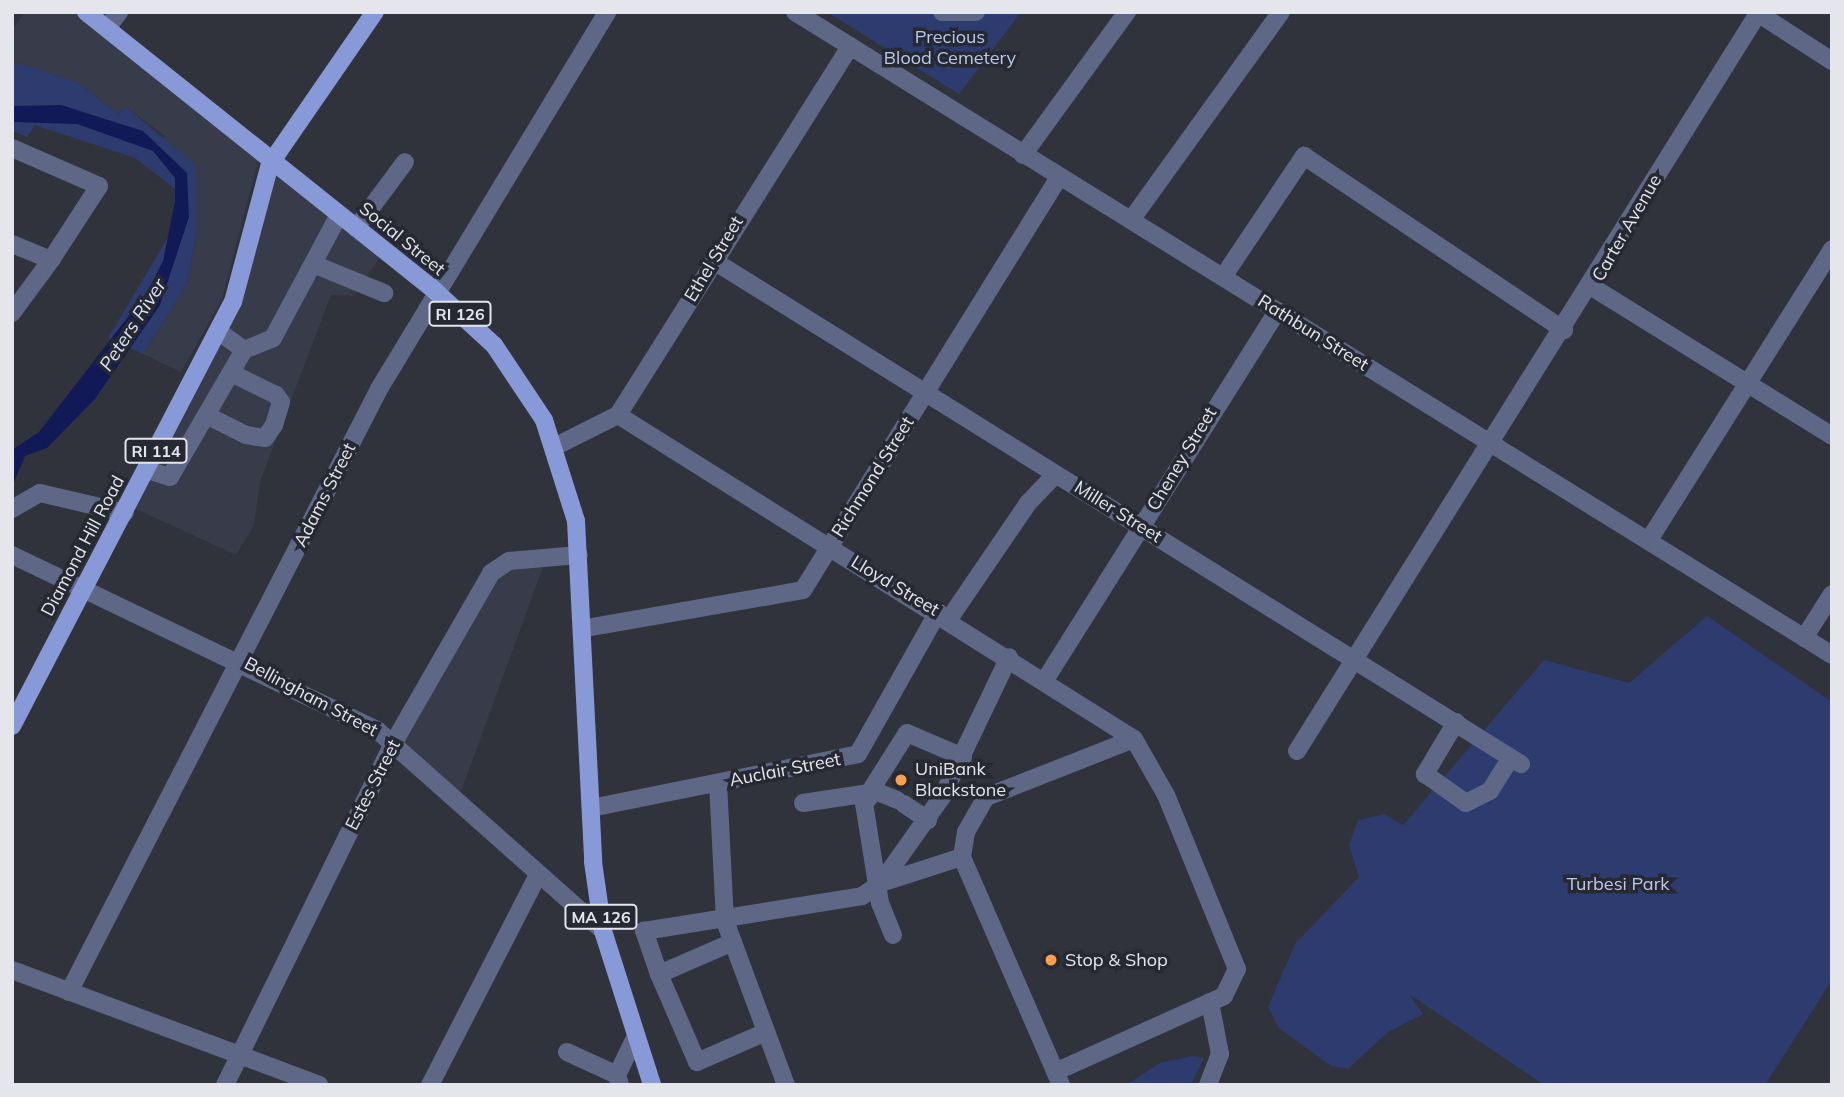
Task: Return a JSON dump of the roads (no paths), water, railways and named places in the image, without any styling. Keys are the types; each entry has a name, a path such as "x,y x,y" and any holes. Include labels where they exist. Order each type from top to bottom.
{"main road":[{"name":"Social Street","path":"86,12 270,164 435,291 494,345 556,446 576,521 586,628 591,808"},
{"name":"Diamond Hill Road","path":"12,726 233,302 270,164 375,12"},
{"name":"MA 126","path":"591,808 603,931 652,1085"}],"street":[{"path":"107,27 119,12"},
{"name":"Adams Street","path":"69,992 435,291 607,12"},
{"path":"942,12 976,12"},
{"path":"1023,155 1127,12"},
{"path":"1131,220 1281,12"},
{"name":"Rathbun Street","path":"797,13 1832,655"},
{"path":"1759,13 1832,61"},
{"name":"Carter Avenue","path":"1297,751 1490,442 1592,287 1759,13"},
{"name":"Ethel Street","path":"618,415 850,46"},
{"path":"12,148 99,187 12,313"},
{"path":"1223,277 1304,156 1564,330"},
{"path":"356,228 405,162"},
{"name":"Richmond Street","path":"586,628 803,590 1059,177"},
{"path":"146,470 170,477 208,416 244,350 273,338 339,215"},
{"path":"12,244 51,260"},
{"path":"1649,540 1832,249"},
{"name":"Miller Street","path":"713,261 1142,526 1456,722 1516,761 1490,791 1466,803 1425,774 1456,722"},
{"path":"313,264 384,293"},
{"path":"1592,287 1832,436"},
{"name":"Cheney Street","path":"1045,680 1278,311"},
{"path":"218,331 244,350"},
{"path":"208,416 246,435 265,438 274,425 281,402 276,395 231,373"},
{"path":"556,446 618,415"},
{"name":"Lloyd Street","path":"618,415 944,616 1134,739"},
{"name":"Auclair Street","path":"591,808 858,754 944,616 1028,503 1056,474"},
{"path":"12,509 40,493 125,513"},
{"name":"Bellingham Street","path":"12,555 241,660 394,742 537,877 603,931"},
{"name":"Estes Street","path":"225,1085 239,1051 394,742 491,573 509,561 579,555"},
{"path":"1804,638 1832,594"},
{"path":"766,1032 697,1062 659,974 645,931 725,921 862,896 881,883 928,820 963,757 1009,657"},
{"path":"892,935 880,903 881,883 863,803 907,733 963,757"},
{"path":"1134,739 1166,795 1237,956 1234,984 1210,1002 1058,1079 962,857 969,822 986,797 1134,739"},
{"path":"718,783 725,921 784,1084"},
{"path":"803,803 869,793 900,802 928,820"},
{"path":"881,883 901,881 962,857"},
{"path":"430,1085 537,877"},
{"path":"659,974 733,942"},
{"path":"12,970 239,1051 318,1085"},
{"path":"1208,1085 1220,1054 1210,1002"},
{"path":"567,1052 619,1080 635,1038"}],"water":[{"name":"Peters River","path":"61,105 143,131 187,173 189,217 160,305 95,399 47,448 25,456 12,487 12,450 39,432 148,291 163,261 175,202 175,178 153,151 77,124 12,122 12,106"}],"place":[{"name":"UniBank Blackstone","path":"901,780"},
{"name":"Stop & Shop","path":"1051,960"}],"park label":[{"name":"Precious Blood Cemetery","path":"950,48"},
{"name":"Turbesi Park","path":"1618,884"}]}
